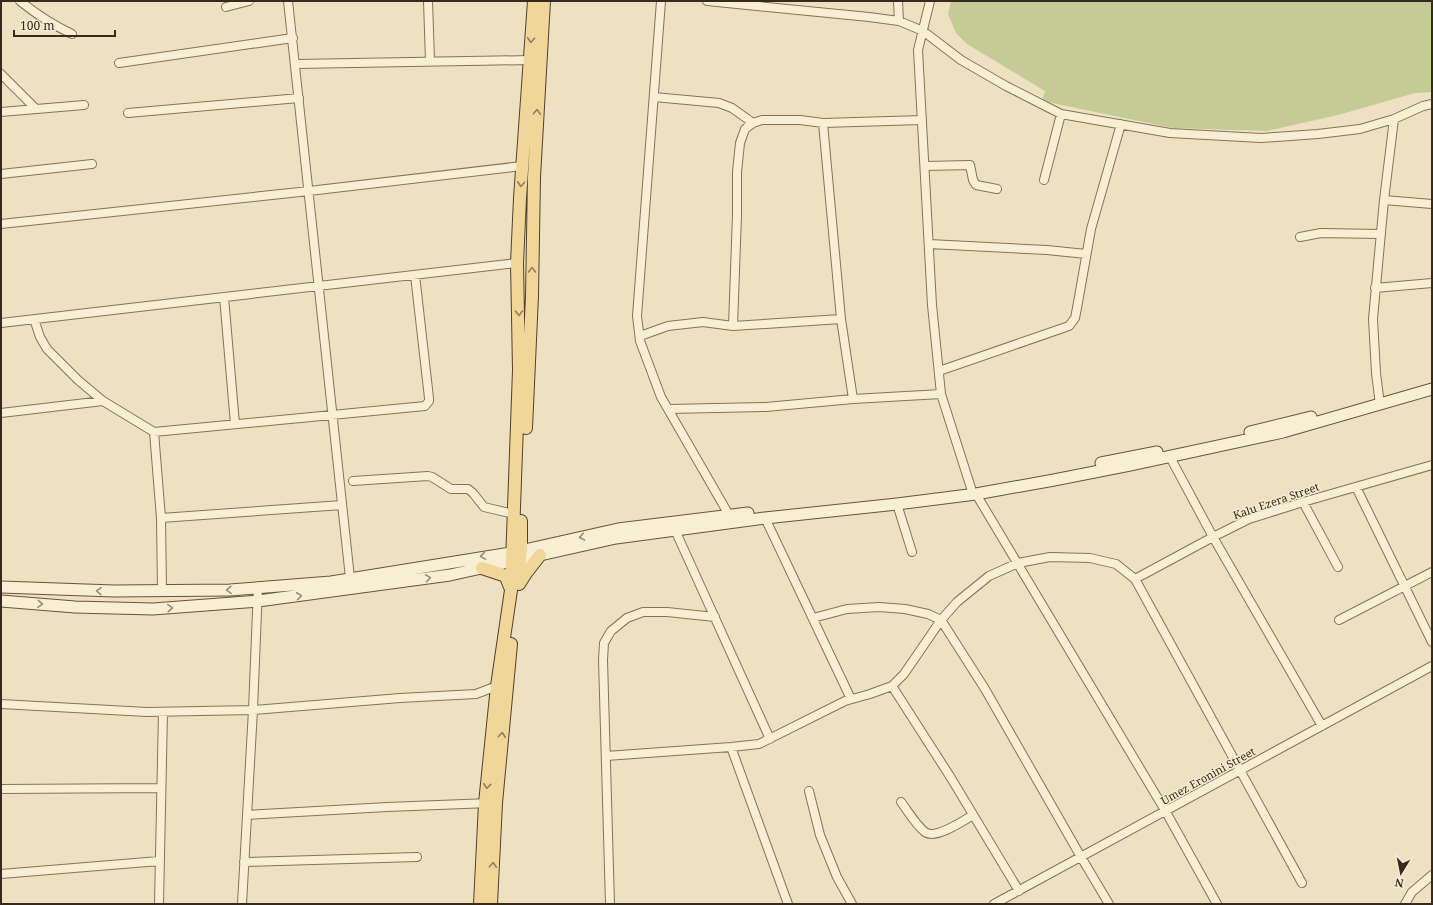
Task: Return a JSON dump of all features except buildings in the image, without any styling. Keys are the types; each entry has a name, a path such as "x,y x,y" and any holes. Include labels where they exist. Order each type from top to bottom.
{"main road":[{"path":"480,904 521,519 532,296 530,60 534,1"},
{"path":"516,556 514,514 519,370 516,263 522,166 530,141 544,1"},
{"path":"1,587 114,591 230,590 331,582 350,578 516,556 540,555 616,538 765,518 897,504 1170,457 1283,432 1380,402 1432,383"},
{"path":"1,601 75,607 153,609 258,601 450,575 482,568 516,556 618,530 729,515 974,491 1061,471 1230,437 1432,390"},
{"path":"491,904 490,803 497,686 513,590 540,555"},
{"path":"482,568 506,577 513,590"}],"street":[{"path":"20,1 33,12 72,34"},
{"path":"226,7 249,1"},
{"path":"288,1 300,98 350,578"},
{"path":"428,1 430,61"},
{"path":"661,1 637,316 640,341 661,398 729,515"},
{"path":"707,1 899,21 923,31 961,60 1019,93 1061,114 1170,133 1261,138 1318,134 1360,129 1394,120 1424,106 1432,104"},
{"path":"898,1 899,21"},
{"path":"930,1 918,50 932,305 941,394 974,491 1166,812 1217,904"},
{"path":"119,63 293,38"},
{"path":"296,64 530,60"},
{"path":"1,74 36,109"},
{"path":"654,97 719,103 732,108 752,123"},
{"path":"128,114 300,98"},
{"path":"1,112 84,105"},
{"path":"1044,180 1061,114"},
{"path":"733,326 737,172 740,143 745,129 752,123 762,120 800,120 823,123 922,120"},
{"path":"1380,402 1376,373 1373,319 1384,200 1394,120"},
{"path":"823,123 842,319 853,400"},
{"path":"939,371 1069,326 1075,318 1091,229 1121,124"},
{"path":"1,174 92,164"},
{"path":"925,166 970,165 972,180 976,185 997,189"},
{"path":"1,224 309,191 522,166"},
{"path":"1384,200 1432,204"},
{"path":"1300,237 1321,233 1381,234"},
{"path":"929,244 1040,249 1086,254"},
{"path":"1,323 516,263"},
{"path":"34,319 40,338 47,349 78,380 103,401 154,432 425,406 429,401 415,275"},
{"path":"1376,288 1432,283"},
{"path":"224,297 235,424"},
{"path":"640,336 668,326 703,322 733,326 842,319"},
{"path":"668,409 766,407 941,394"},
{"path":"1,413 103,401"},
{"path":"154,432 161,518 162,591"},
{"path":"1170,457 1213,536 1322,726"},
{"name":"Kalu Ezera Street","path":"1136,579 1213,536 1249,519 1432,465"},
{"path":"353,481 428,476 451,489 468,489 484,507 514,514"},
{"path":"1356,487 1432,642"},
{"path":"1303,502 1338,567"},
{"path":"897,504 912,552"},
{"path":"161,518 342,505"},
{"path":"765,518 851,700"},
{"path":"675,530 770,739"},
{"path":"606,756 759,744 818,714 851,700 892,686 904,674 941,620 957,602 990,576 1018,563 1050,557 1090,558 1116,564 1136,579 1302,883"},
{"path":"1339,620 1432,572"},
{"path":"242,904 253,710 258,587"},
{"path":"812,618 847,609 879,608 905,609 928,614 941,620 985,688 1109,904"},
{"path":"610,904 602,660 604,643 611,631 627,618 643,612 667,612 715,617"},
{"name":"Umez Eronini Street","path":"994,904 1166,812 1432,666"},
{"path":"1,704 163,712 253,710 400,698 476,694 497,686"},
{"path":"892,686 1019,891"},
{"path":"159,904 163,712"},
{"path":"731,747 788,904"},
{"path":"1,789 161,788"},
{"path":"809,791 820,835 837,876 852,904"},
{"path":"901,802 919,826 926,833 932,835 941,832 973,815"},
{"path":"247,815 490,803"},
{"path":"244,862 417,857"},
{"path":"1,874 160,861"},
{"path":"1405,904 1412,892 1432,875"}],"green space":[{"path":"951,1 1432,1 1432,92 1415,93 1338,115 1267,131 1173,128 1042,101 1045,91 967,44 956,33 948,14"}]}
